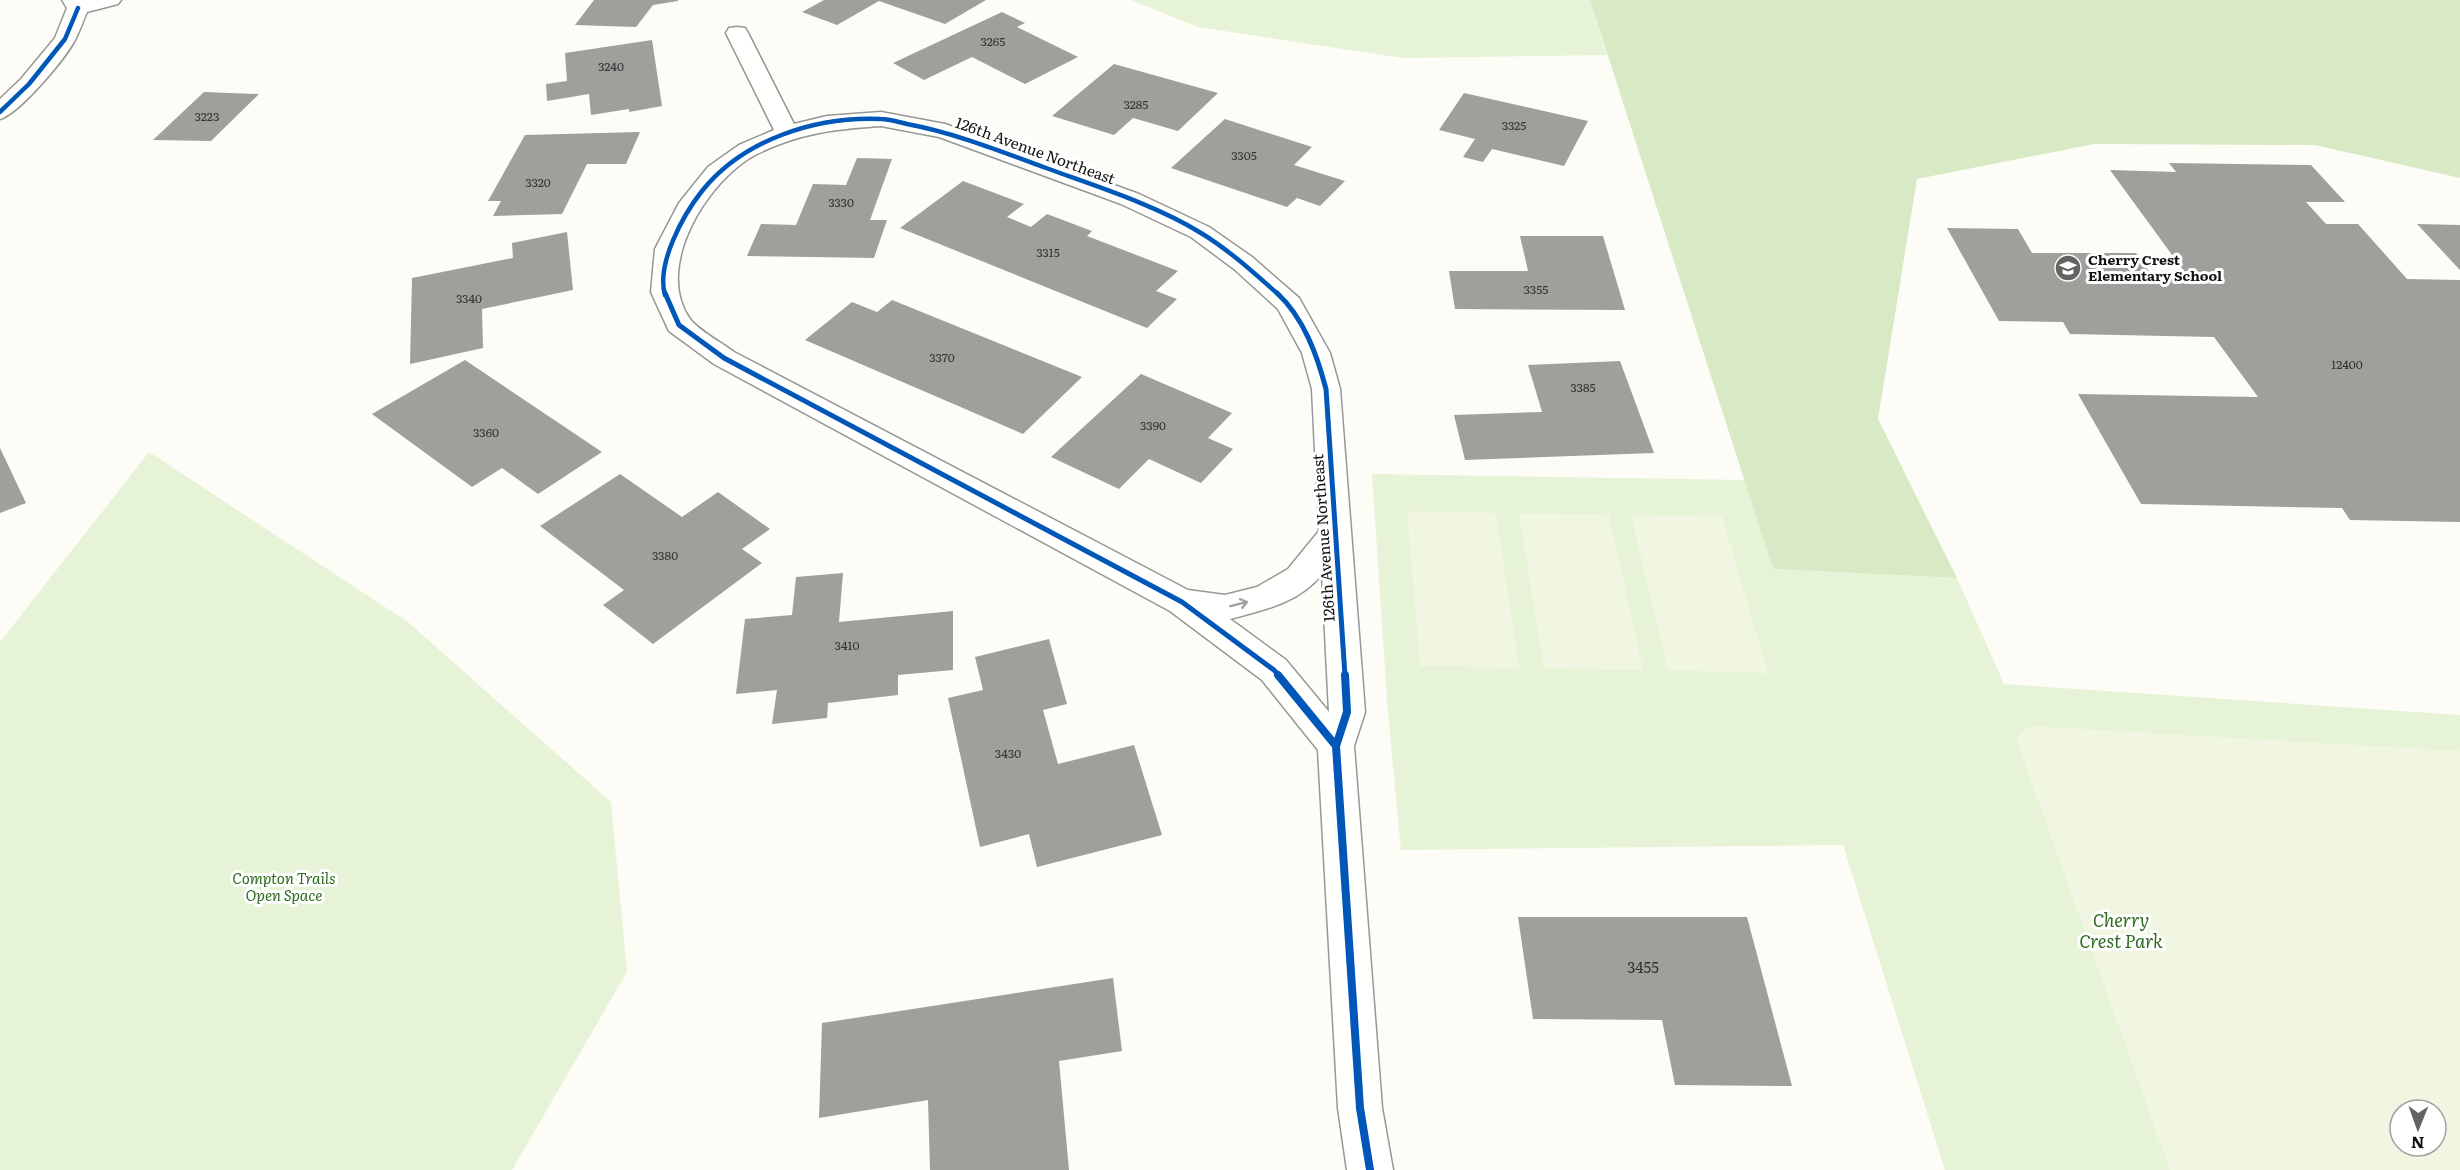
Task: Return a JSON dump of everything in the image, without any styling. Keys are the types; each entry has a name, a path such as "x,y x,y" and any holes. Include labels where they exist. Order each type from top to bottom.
{"street":[{"path":"0,112 29,84 65,39 75,4 111,0"},
{"path":"736,33 787,133"},
{"name":"126th Avenue Northeast","path":"1336,746 1274,670 1182,602 724,358 679,325 664,292 668,249 692,203 717,172 747,150 787,133 827,123 881,119 945,131 1131,199 1200,232 1234,256 1289,304 1316,353 1326,389 1347,712 1336,746 1360,1108 1370,1170"},
{"path":"1182,602 1225,608 1267,597 1300,578 1335,534"}],"green space":[{"path":"1131,0 1590,0 1607,55 1403,58 1198,27"},
{"path":"1590,0 2460,0 2460,178 2315,145 2094,144 1917,179 1878,419 1957,578 1773,569"},
{"name":"Compton Trails Open Space","path":"149,452 408,622 611,802 627,972 512,1170 0,1170 0,642"},
{"name":"Cherry Crest Park","path":"1372,474 1745,480 1773,569 1957,578 2004,684 2460,715 2460,1170 1945,1170 1843,845 1401,850 1388,713"},
{"path":"1407,511 1496,513 1519,668 1420,666"},
{"path":"1519,513 1609,515 1643,670 1544,668"},
{"path":"1631,515 1722,517 1768,673 1668,670"},
{"path":"2030,726 2460,751 2460,1170 2170,1170 2016,738"}],"building":[{"path":"594,0 678,1 653,5 636,27 575,25"},
{"path":"824,0 986,0 945,24 879,1 837,25 802,12"},
{"path":"1002,12 1025,23 1017,27 1078,57 1025,84 972,57 924,80 893,63"},
{"path":"652,40 662,106 629,112 629,109 591,115 589,94 547,101 546,84 567,81 565,53"},
{"path":"1114,64 1218,93 1178,131 1133,118 1114,135 1052,116"},
{"path":"204,92 259,94 211,141 153,140"},
{"path":"1464,93 1588,121 1564,166 1492,149 1483,162 1463,157 1475,139 1439,130"},
{"path":"1225,119 1312,147 1294,165 1345,181 1320,206 1297,198 1287,207 1171,168"},
{"path":"640,132 626,164 587,164 562,214 493,216 501,201 488,201 525,135"},
{"path":"857,158 892,159 870,220 887,220 874,258 747,256 761,224 796,225 813,184 846,185"},
{"path":"2169,163 2311,165 2345,202 2306,202 2326,224 2358,224 2407,279 2460,280 2460,522 2350,520 2342,508 2141,504 2078,394 2258,397 2214,337 2070,334 2063,322 1999,321 1947,228 2018,229 2032,253 2136,253 2150,273 2186,274 2110,170 2176,172"},
{"path":"963,181 1024,204 1007,217 1031,227 1047,214 1092,231 1087,236 1178,271 1156,291 1177,299 1147,328 900,228"},
{"path":"2417,224 2460,225 2460,270"},
{"path":"567,232 573,290 482,309 483,348 410,364 412,278 513,258 512,243"},
{"path":"1520,236 1603,236 1625,310 1455,309 1449,271 1528,271"},
{"path":"892,300 1082,377 1023,434 805,340 852,302 877,312"},
{"path":"465,360 602,452 538,494 502,468 472,487 372,414"},
{"path":"1620,361 1654,453 1465,460 1454,415 1542,412 1528,365"},
{"path":"1141,374 1232,413 1208,438 1233,449 1201,483 1149,459 1119,489 1051,457"},
{"path":"0,448 26,503 0,513"},
{"path":"620,474 682,517 718,492 770,529 742,549 762,563 653,644 603,605 624,590 540,526"},
{"path":"843,573 839,622 953,611 953,670 898,675 898,695 828,703 827,718 772,724 777,690 736,694 745,619 792,615 796,577"},
{"path":"1049,639 1067,704 1043,710 1058,764 1134,745 1162,835 1037,867 1029,834 980,847 948,698 983,690 975,657"},
{"path":"1518,917 1747,917 1792,1086 1675,1085 1662,1020 1533,1019"},
{"path":"1113,978 1122,1051 1059,1061 1069,1170 930,1170 928,1100 819,1118 822,1023"}],"cycle path":[{"path":"0,112 29,84 65,39 78,8"},
{"path":"1336,746 1274,670 1182,602 724,358 679,325 664,292 668,249 692,203 717,172 747,150 787,133 827,123 881,119 945,131 1130,199 1200,232 1243,263 1289,304 1316,353 1326,389 1347,712 1336,746 1360,1108 1370,1170"}],"place":[{"name":"Cherry Crest Elementary School","path":"2068,268"}]}
